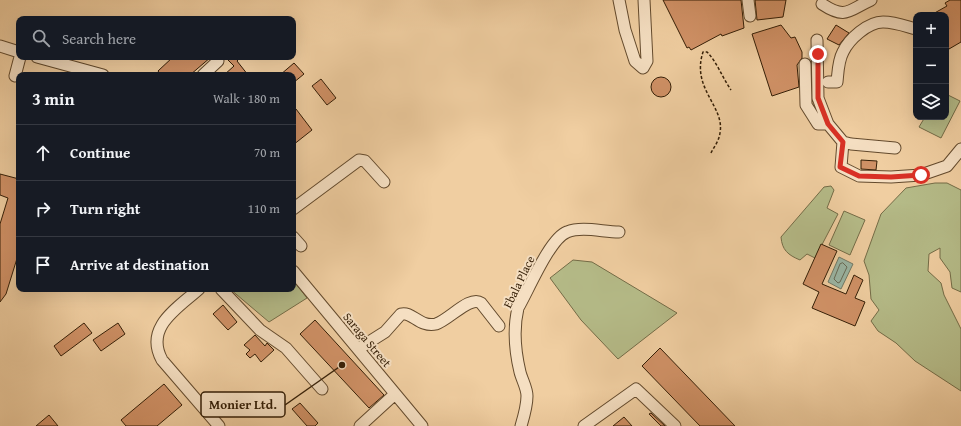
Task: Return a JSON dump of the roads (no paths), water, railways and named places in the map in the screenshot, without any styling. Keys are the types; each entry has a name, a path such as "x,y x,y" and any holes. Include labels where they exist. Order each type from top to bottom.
{"street":[{"path":"619,0 625,30 635,61 643,68 647,61 644,0"},
{"path":"748,0 750,16"},
{"path":"823,2 834,12 846,13 871,0"},
{"path":"828,82 837,82 842,52 851,39 860,32 878,22 897,23 913,28"},
{"path":"817,40 818,98 828,124 843,142 865,146 895,148"},
{"path":"0,46 16,51"},
{"path":"16,72 19,60"},
{"path":"48,60 92,72"},
{"path":"205,72 218,61"},
{"path":"805,64 806,105 818,124 828,124"},
{"path":"843,142 840,167 859,176 891,177 921,175 947,166 961,149"},
{"path":"296,208 359,160 364,161 384,182"},
{"name":"Ebala Place","path":"521,426 525,412 527,394 520,372 516,345 515,320 518,308 553,242 562,235 566,232 582,230 619,232"},
{"path":"296,240 301,246"},
{"name":"Saraga Street","path":"296,275 422,426"},
{"path":"196,292 160,325 157,342 158,352 162,360 219,426"},
{"path":"224,292 260,330 286,348 322,389"},
{"path":"358,349 386,331 401,314 407,314 424,324 434,324 450,317 473,301 478,301 481,303 499,326"},
{"path":"584,426 636,389 675,426"},
{"path":"360,426 396,394"}],"water":[{"path":"839,257 853,264 841,289 828,282"}],"place":[{"name":"Monier Ltd.","path":"342,365"}]}
